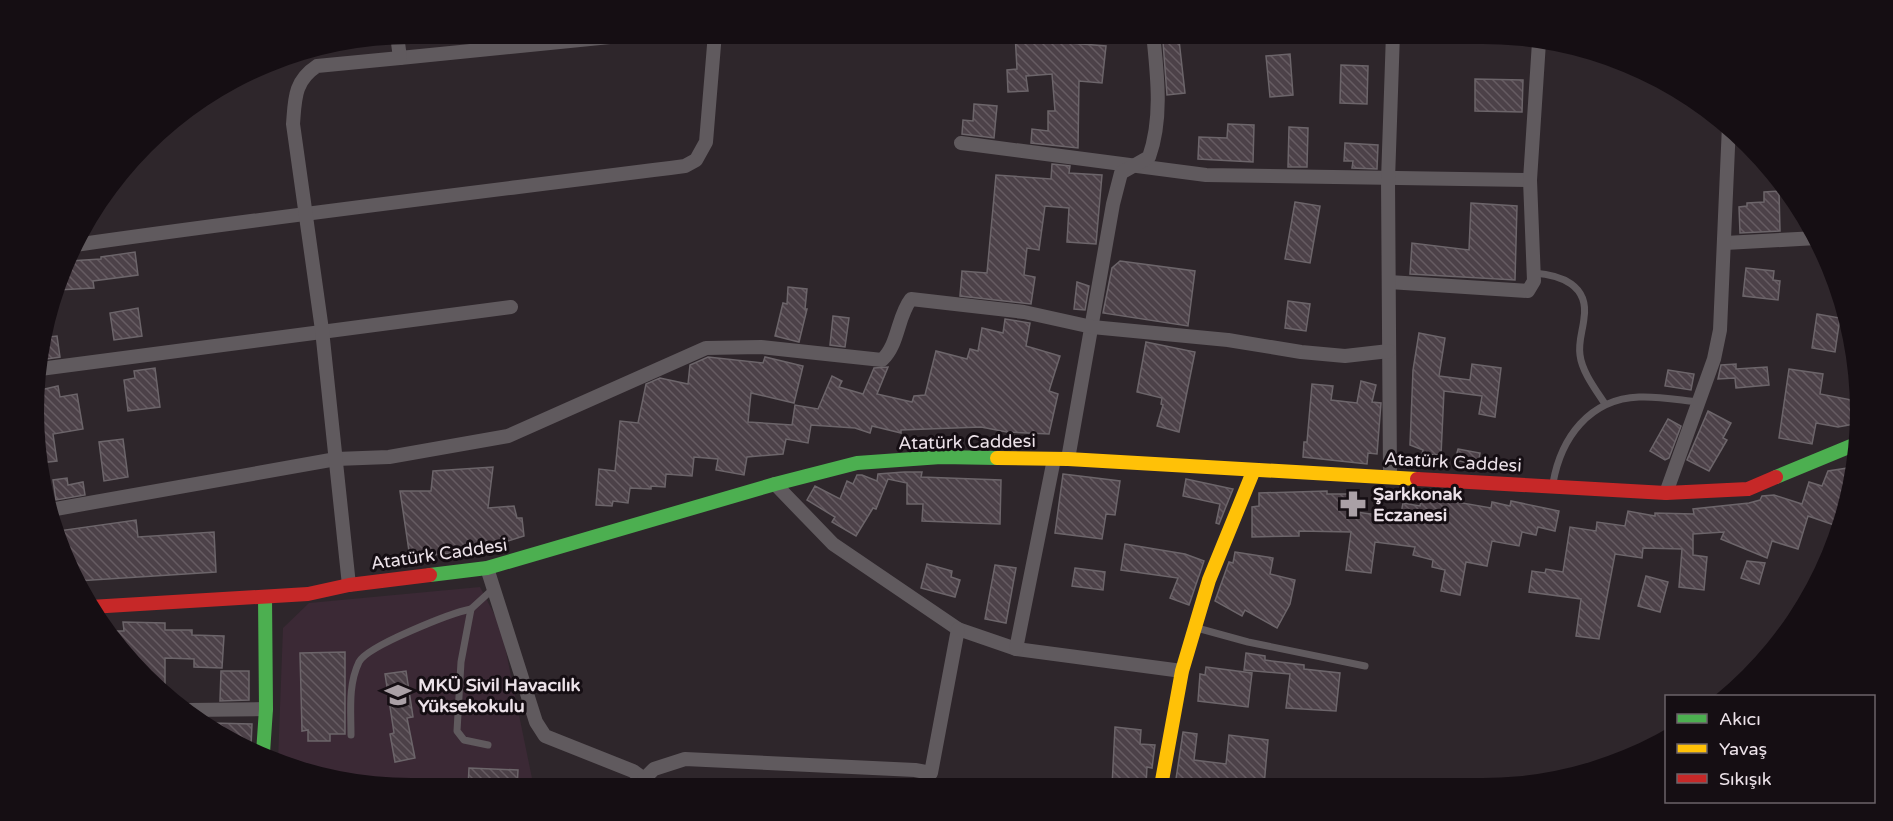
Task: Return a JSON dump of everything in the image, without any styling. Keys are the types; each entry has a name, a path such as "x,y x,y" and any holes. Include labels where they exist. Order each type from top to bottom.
{"main road":[{"name":"Atatürk Caddesi","path":"100,606 308,594 349,585 487,568 775,484 857,463 941,457 1061,459 1253,472 1390,476 1666,493 1748,489 1847,448"},
{"path":"1162,778 1182,670 1209,580 1253,472"},
{"path":"263,747 266,709 265,597"}],"street":[{"path":"398,44 400,58"},
{"path":"349,585 322,330 293,124 296,95 301,79 316,66 540,44"},
{"path":"83,244 304,212 362,207 685,166 696,160 706,142 714,44"},
{"path":"1016,649 1092,327 1113,204 1122,172 1149,157 1155,142 1158,85 1154,44"},
{"path":"1390,476 1388,180 1393,44"},
{"path":"1389,282 1528,291 1534,281 1530,180 1539,48"},
{"path":"1666,493 1714,359 1720,330 1731,142"},
{"path":"961,143 1206,175 1388,180 1530,180"},
{"path":"1725,243 1807,239"},
{"path":"57,509 336,459 389,457 508,436 706,348 761,347 882,360 889,353 906,306 911,299 1024,312 1092,327 1228,340 1301,352 1345,356 1389,351"},
{"path":"46,368 322,330 511,307"},
{"path":"775,484 833,544 958,629 1016,649 1182,670"},
{"path":"487,568 536,722 545,736 615,763 637,778"},
{"path":"930,778 958,629"},
{"path":"198,710 266,709"},
{"path":"648,778 654,769 686,759 915,770 927,778"}],"lane":[{"path":"1534,273 1564,278 1572,283 1581,295 1585,316 1580,355 1605,404"},
{"path":"1552,486 1556,464 1565,441 1582,420 1605,404 1641,397 1699,402"},
{"path":"351,735 351,683 360,659 387,643 449,613 471,609 494,588"},
{"path":"471,609 460,662 457,731 464,740 488,745"},
{"path":"1195,627 1248,642 1365,666"}],"shaded area":[{"name":"MKÜ Sivil Havacılık Yüksekokulu","path":"480,587 501,627 532,778 386,777 316,765 278,753 283,628 309,603"}],"building":[{"path":"1016,44 1106,46 1102,83 1079,81 1078,148 1031,143 1032,129 1048,131 1048,111 1055,111 1052,74 1026,76 1028,91 1008,92 1007,70 1017,69"},
{"path":"1163,44 1179,44 1185,93 1167,95"},
{"path":"1290,54 1293,95 1270,97 1266,56"},
{"path":"1341,65 1368,66 1367,104 1340,103"},
{"path":"1475,79 1523,80 1522,112 1475,111"},
{"path":"974,104 997,106 994,138 962,134 963,120 973,121"},
{"path":"1228,124 1254,125 1253,162 1198,159 1199,137 1227,138"},
{"path":"1289,127 1308,128 1307,167 1288,167"},
{"path":"1345,143 1378,145 1377,169 1352,168 1353,161 1344,161"},
{"path":"1052,164 1070,166 1069,173 1102,175 1096,244 1067,242 1069,208 1045,206 1039,250 1027,248 1024,275 1035,277 1031,304 960,296 962,271 987,273 996,175 1051,179"},
{"path":"1777,191 1779,194 1780,231 1740,233 1739,207 1747,206 1747,203 1764,202 1764,192"},
{"path":"1295,202 1320,206 1310,263 1285,259"},
{"path":"1471,203 1517,206 1515,280 1410,274 1412,243 1469,250"},
{"path":"135,252 138,275 93,281 94,288 64,290 75,261 101,259 101,257"},
{"path":"1120,261 1195,271 1188,326 1103,313 1112,268"},
{"path":"1746,268 1774,271 1773,280 1780,281 1778,300 1743,296"},
{"path":"1077,282 1089,286 1085,310 1074,309"},
{"path":"788,287 807,289 805,309 807,309 799,342 775,336 783,303 787,304"},
{"path":"1288,301 1310,304 1306,331 1285,328"},
{"path":"138,308 142,336 114,340 110,313"},
{"path":"1817,314 1837,318 1839,325 1835,352 1812,348"},
{"path":"833,316 849,318 845,347 830,345"},
{"path":"1005,319 1030,323 1026,346 1060,356 1049,391 1058,394 1049,434 1007,432 981,427 901,430 901,433 872,426 870,433 855,428 811,425 808,443 786,439 783,454 747,457 744,475 716,470 718,459 694,457 692,476 666,474 665,487 630,488 628,503 613,501 612,506 596,505 599,469 615,471 620,421 638,423 646,384 660,378 688,384 690,365 708,357 763,363 765,357 803,366 794,403 751,393 748,422 792,425 795,405 818,409 832,376 842,381 839,387 863,394 874,368 888,367 877,394 912,402 914,396 925,395 936,351 967,359 970,349 978,351 982,328 1003,333"},
{"path":"1419,333 1445,338 1439,376 1470,380 1472,364 1501,368 1495,417 1479,414 1482,396 1444,391 1441,455 1422,454 1423,450 1410,445 1413,370"},
{"path":"57,336 60,357 48,359 51,339 52,337"},
{"path":"1146,342 1195,352 1179,432 1157,426 1163,405 1161,404 1162,398 1137,392"},
{"path":"1736,364 1736,369 1767,367 1769,385 1736,388 1735,378 1718,379 1721,365"},
{"path":"155,368 160,407 128,411 124,380 135,378 134,371"},
{"path":"1789,369 1823,374 1820,394 1850,400 1849,425 1838,427 1816,423 1812,444 1779,438"},
{"path":"1668,370 1694,374 1691,390 1665,386"},
{"path":"1361,381 1376,385 1372,402 1381,403 1377,454 1368,453 1367,464 1303,457 1304,442 1307,442 1312,384 1333,386 1331,400 1357,403"},
{"path":"58,386 60,397 77,394 83,429 53,434 57,461 48,462 44,435 44,389"},
{"path":"1708,411 1731,423 1723,438 1727,440 1709,471 1687,460"},
{"path":"1668,419 1681,426 1669,458 1665,460 1650,451"},
{"path":"123,439 128,477 104,481 99,442"},
{"path":"1458,449 1480,453 1478,465 1455,460"},
{"path":"493,467 488,508 514,506 517,518 522,518 524,536 479,550 433,555 409,551 400,491 431,491 433,471"},
{"path":"1844,469 1831,524 1808,516 1798,549 1772,541 1767,558 1721,539 1724,532 1693,534 1693,555 1707,557 1704,590 1679,587 1682,549 1643,548 1642,558 1615,554 1599,639 1576,636 1581,599 1529,592 1532,571 1545,573 1546,569 1563,572 1570,527 1596,531 1597,522 1625,526 1628,511 1655,516 1655,513 1694,514 1693,509 1749,503 1760,500 1762,496 1774,495 1802,504 1809,482 1822,486 1828,471"},
{"path":"922,472 921,477 1001,480 1000,524 922,521 923,504 907,504 907,483 888,479 876,509 873,508 856,536 832,522 835,517 807,500 815,486 840,499 847,481 853,484 857,475 877,481 878,474"},
{"path":"1063,474 1120,481 1115,515 1106,514 1102,539 1055,533"},
{"path":"67,478 68,485 83,482 85,495 56,500 53,480"},
{"path":"1186,479 1233,489 1219,524 1216,523 1220,504 1183,496"},
{"path":"1327,491 1327,494 1349,494 1349,511 1400,518 1403,503 1420,506 1422,496 1491,508 1492,502 1510,506 1511,501 1559,511 1555,531 1538,527 1536,535 1522,532 1519,546 1492,541 1487,566 1466,562 1460,595 1441,591 1445,570 1432,567 1433,560 1413,555 1415,547 1375,542 1371,573 1346,570 1351,532 1299,531 1299,536 1252,537 1252,507 1259,506 1259,493"},
{"path":"136,520 138,537 214,532 216,572 85,580 64,530"},
{"path":"1125,544 1185,554 1204,561 1189,605 1170,598 1178,578 1121,570"},
{"path":"1235,552 1273,558 1270,574 1295,580 1290,604 1277,628 1245,610 1242,616 1215,601 1229,562 1233,563"},
{"path":"1747,561 1765,563 1759,584 1741,578"},
{"path":"927,564 952,571 951,577 960,580 955,597 921,588"},
{"path":"995,565 1016,568 1006,623 985,619"},
{"path":"1075,568 1105,572 1103,590 1072,586"},
{"path":"1646,576 1668,582 1660,612 1638,606"},
{"path":"123,622 165,623 165,630 192,630 192,635 224,636 222,668 194,667 194,659 165,658 165,682 117,631 124,631"},
{"path":"345,652 345,734 330,734 330,741 308,741 308,730 302,731 300,653"},
{"path":"1246,653 1265,656 1265,660 1304,665 1304,669 1340,673 1336,711 1286,708 1290,674 1244,670"},
{"path":"1206,667 1252,673 1248,707 1198,701 1200,674 1205,675"},
{"path":"221,671 249,671 249,700 220,701"},
{"path":"406,671 413,717 407,718 415,758 395,762 390,734 394,733 385,674"},
{"path":"219,723 252,724 251,741"},
{"path":"1115,727 1141,730 1140,744 1155,745 1152,768 1147,767 1146,778 1112,778"},
{"path":"1183,732 1197,734 1194,760 1226,764 1229,735 1268,740 1265,778 1176,778"},
{"path":"469,768 518,770 518,778 468,778"}],"traffic: fast":[{"path":"1776,477 1847,448"},
{"path":"430,575 487,568 775,484 857,463 941,457 997,458"},
{"path":"263,747 266,709 265,597"}],"traffic: slow":[{"path":"997,458 1068,459 1417,479"},
{"path":"1162,778 1182,671 1209,580 1253,472"}],"traffic: jam":[{"path":"1417,479 1666,493 1748,489 1776,477"},
{"path":"100,606 308,594 349,585 430,575"}],"place":[{"name":"Şarkkonak Eczanesi","path":"1353,504"},
{"name":"MKÜ Sivil Havacılık Yüksekokulu","path":"398,695"}]}
